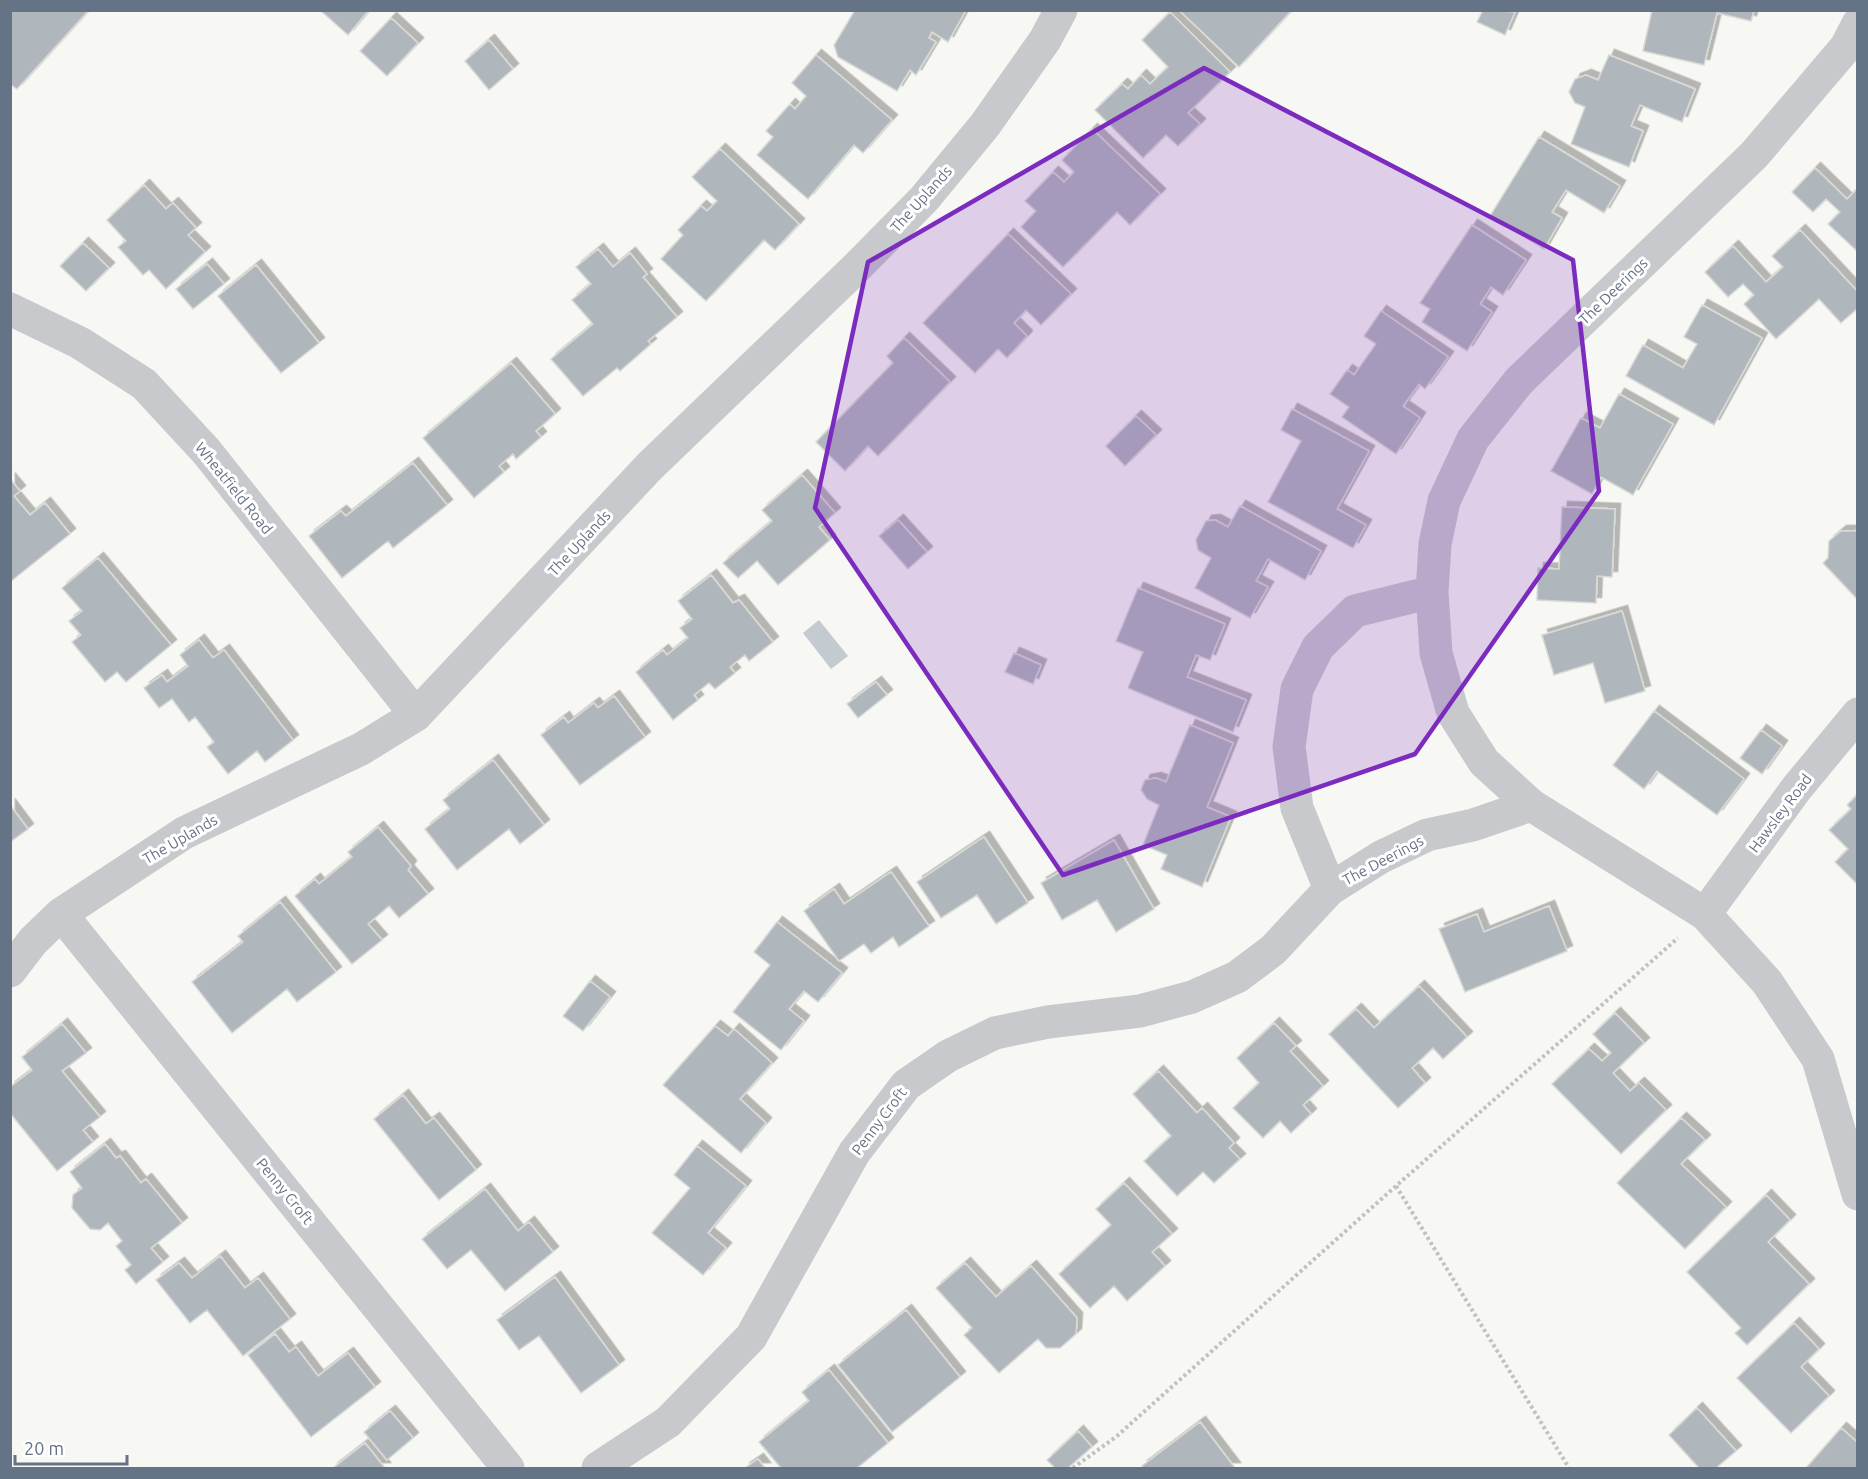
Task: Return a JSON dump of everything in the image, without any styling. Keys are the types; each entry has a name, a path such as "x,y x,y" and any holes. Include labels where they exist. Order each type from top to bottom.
{"street":[{"name":"The Uplands","path":"10,971 33,941 61,914 184,833 361,749 416,715 650,466 855,269 924,199 985,125 1045,40 1061,10"},
{"name":"The Deerings","path":"1857,24 1846,47 1754,155 1519,381 1473,440 1444,501 1435,544 1432,592 1436,653 1453,713 1484,762 1531,805 1705,914 1767,982 1818,1059 1857,1194"},
{"name":"Wheatfield Road","path":"10,309 80,342 144,384 206,451 416,715"},
{"name":"The Deerings","path":"1432,592 1355,612 1318,646 1298,689 1289,747 1297,808 1330,889 1381,857 1427,836 1473,825 1531,805"},
{"name":"Hawsley Road","path":"1705,914 1796,789 1857,714"},
{"name":"Penny Croft","path":"597,1468 668,1422 751,1337 854,1153 906,1085 948,1056 995,1032 1048,1022 1140,1011 1192,997 1237,977 1273,950 1330,889"},
{"name":"Penny Croft","path":"61,914 508,1468"}],"path":[{"path":"1073,1468 1117,1436 1705,914"},
{"path":"1396,1186 1569,1468"}],"highlighted area":[{"path":"1204,68 1573,260 1599,491 1415,754 1063,875 815,508 868,262"}],"shaded area":[{"path":"819,620 848,656 831,669 803,633"}],"building":[{"path":"10,10 89,10 17,89 10,84"},
{"path":"320,10 369,10 348,35"},
{"path":"855,10 966,10 948,42 932,32 929,38 936,42 916,75 910,70 897,91 838,57 834,45"},
{"path":"1179,10 1292,10 1239,67"},
{"path":"1483,10 1515,12 1505,35 1477,22"},
{"path":"1652,10 1754,10 1751,21 1717,13 1704,65 1643,51"},
{"path":"1170,12 1230,72 1188,113 1200,124 1178,146 1166,135 1143,158 1095,110 1122,84 1128,89 1141,75 1150,84 1168,67 1142,40"},
{"path":"391,18 418,43 387,76 360,51"},
{"path":"489,40 513,69 489,90 465,61"},
{"path":"816,55 892,120 863,153 854,145 808,199 757,155 773,137 766,131 790,104 795,109 806,96 792,83"},
{"path":"1609,55 1695,89 1682,122 1640,105 1631,126 1643,131 1629,167 1571,144 1585,107 1575,103 1569,92 1575,79 1586,75 1598,80"},
{"path":"1092,129 1160,194 1130,225 1117,212 1063,267 1021,227 1036,211 1025,201 1053,172 1064,182 1074,172 1062,160"},
{"path":"1539,137 1620,186 1604,213 1566,190 1552,212 1562,218 1544,249 1490,216"},
{"path":"720,149 799,224 775,250 764,240 706,301 661,259 683,235 678,230 701,206 707,211 717,201 692,177"},
{"path":"1815,168 1847,199 1858,188 1858,252 1828,224 1840,212 1826,199 1813,212 1792,192"},
{"path":"144,185 166,209 173,203 196,228 188,235 205,252 166,289 149,270 143,275 118,247 126,241 107,220"},
{"path":"1472,225 1526,260 1503,295 1491,287 1480,304 1492,312 1467,351 1422,322 1430,309 1420,303"},
{"path":"1800,230 1858,292 1858,308 1841,323 1819,299 1776,339 1744,304 1754,295 1743,284 1728,297 1705,272 1733,246 1766,282 1783,267 1772,256"},
{"path":"1008,234 1071,294 1041,325 1026,310 1014,323 1027,336 1007,358 998,349 975,373 923,323"},
{"path":"83,243 109,268 86,291 60,266"},
{"path":"598,249 613,267 630,253 647,274 643,277 677,317 648,341 651,344 620,371 617,368 583,396 551,359 593,324 572,300 591,284 576,267"},
{"path":"207,264 224,284 193,309 176,289"},
{"path":"256,265 319,343 281,373 218,296"},
{"path":"1702,305 1762,338 1714,425 1626,376 1643,345 1683,368 1697,344 1684,337"},
{"path":"1381,311 1448,357 1425,389 1419,384 1403,406 1420,418 1396,454 1342,417 1349,407 1330,394 1347,370 1354,375 1376,344 1364,336"},
{"path":"904,338 950,382 878,456 868,446 845,471 816,442 893,363 887,356"},
{"path":"511,363 555,414 536,431 541,437 516,459 513,454 499,466 504,472 474,498 423,438"},
{"path":"1619,394 1673,424 1633,495 1601,477 1592,494 1551,471 1581,418 1600,428"},
{"path":"1292,409 1369,451 1337,509 1366,525 1353,548 1268,502 1301,441 1281,430"},
{"path":"1136,416 1156,435 1125,466 1106,446"},
{"path":"413,463 447,505 393,548 388,541 342,578 309,536 341,511 346,516"},
{"path":"802,475 835,513 819,527 830,540 778,585 757,561 738,578 723,563 772,521 762,510"},
{"path":"10,479 20,491 14,496 30,515 45,503 70,534 10,582"},
{"path":"1240,506 1321,551 1305,580 1268,559 1256,581 1268,587 1250,618 1195,588 1211,558 1198,550 1196,540 1206,521 1215,520 1228,527"},
{"path":"1562,507 1615,509 1612,577 1597,576 1596,603 1537,600 1538,568 1559,569"},
{"path":"898,520 927,552 908,569 879,536"},
{"path":"1858,529 1858,600 1823,563 1828,558 1829,541 1841,531"},
{"path":"98,558 171,645 126,682 117,672 105,682 72,642 81,635 69,621 82,611 62,588"},
{"path":"711,575 733,603 739,600 773,642 749,661 745,655 730,667 735,673 715,689 709,683 694,695 698,700 673,720 636,672 663,650 667,655 688,638 680,628 692,619 678,601"},
{"path":"1138,588 1225,624 1210,660 1196,655 1187,677 1246,700 1233,732 1128,688 1143,652 1116,641"},
{"path":"1622,611 1645,691 1605,703 1593,663 1554,675 1542,635"},
{"path":"199,640 213,658 224,650 293,740 265,762 257,751 228,774 207,747 214,742 195,717 189,722 172,699 159,708 144,688 162,675 167,682 188,666 180,655"},
{"path":"1014,653 1041,665 1033,684 1005,672"},
{"path":"876,682 887,695 858,718 847,704"},
{"path":"614,696 645,737 580,785 541,735 564,717 568,723 594,703 598,708"},
{"path":"1654,711 1744,779 1717,815 1657,771 1644,789 1613,765"},
{"path":"1190,725 1233,743 1207,807 1231,817 1202,887 1161,869 1167,855 1143,845 1159,805 1147,799 1141,790 1145,780 1156,778 1166,782"},
{"path":"1761,730 1782,746 1762,774 1740,758"},
{"path":"493,760 544,825 520,844 509,829 457,870 425,829 450,809 443,800"},
{"path":"1858,794 1858,882 1856,883 1835,862 1848,849 1829,830 1851,809 1847,805"},
{"path":"10,805 28,829 10,842"},
{"path":"378,827 411,866 408,870 428,894 399,918 389,906 368,924 382,940 352,964 295,896 315,879 319,884 352,857 348,852"},
{"path":"984,837 1028,903 996,924 977,895 941,918 917,882"},
{"path":"1114,840 1154,909 1116,932 1097,900 1062,920 1041,883"},
{"path":"891,872 929,926 899,947 893,937 871,953 864,944 839,961 804,911 834,889 844,904"},
{"path":"280,902 336,972 297,1002 287,989 232,1033 192,982 243,942 238,936"},
{"path":"1549,906 1567,951 1465,992 1439,929 1477,914 1484,932"},
{"path":"777,922 842,973 818,1002 804,991 789,1009 804,1021 781,1050 733,1012 770,965 754,952"},
{"path":"590,981 610,997 583,1031 563,1016"},
{"path":"1419,986 1467,1037 1443,1059 1433,1048 1412,1068 1425,1083 1398,1108 1329,1034 1356,1009 1374,1028"},
{"path":"1615,1013 1644,1043 1613,1073 1630,1091 1639,1083 1666,1110 1621,1154 1552,1084 1589,1049 1602,1061 1611,1053 1593,1034"},
{"path":"1274,1023 1296,1046 1290,1051 1323,1086 1303,1105 1311,1114 1291,1133 1280,1121 1263,1138 1233,1108 1259,1083 1237,1058"},
{"path":"62,1024 86,1053 62,1071 100,1117 83,1130 93,1142 57,1171 10,1113 10,1087 32,1070 22,1057"},
{"path":"715,1026 728,1036 734,1029 772,1063 740,1099 766,1123 741,1153 663,1085"},
{"path":"1158,1071 1197,1113 1202,1108 1234,1143 1229,1148 1240,1159 1214,1183 1203,1172 1177,1196 1144,1161 1171,1136 1133,1094"},
{"path":"403,1095 426,1124 434,1118 476,1170 439,1200 374,1119"},
{"path":"1681,1118 1705,1140 1681,1164 1726,1207 1685,1249 1617,1183"},
{"path":"105,1144 116,1158 120,1156 141,1183 146,1179 182,1223 151,1248 163,1262 136,1284 125,1270 131,1265 116,1246 122,1241 108,1223 100,1230 90,1229 72,1208 73,1195 82,1188 70,1172"},
{"path":"697,1146 746,1186 708,1233 726,1248 703,1275 652,1233 690,1188 674,1175"},
{"path":"1124,1183 1172,1234 1152,1252 1165,1266 1127,1301 1114,1286 1090,1308 1059,1274 1111,1225 1096,1209"},
{"path":"485,1189 518,1231 529,1222 553,1252 505,1291 471,1250 447,1269 422,1239"},
{"path":"1766,1195 1790,1220 1768,1242 1809,1284 1747,1345 1735,1333 1741,1328 1687,1272"},
{"path":"220,1256 245,1288 258,1278 290,1319 243,1356 207,1310 190,1323 156,1280 179,1263 192,1278"},
{"path":"965,1263 996,1297 1031,1266 1077,1318 1076,1334 1060,1348 1046,1348 1038,1339 999,1373 964,1335 972,1328 936,1288"},
{"path":"555,1277 619,1365 581,1393 539,1336 519,1350 497,1320"},
{"path":"906,1310 960,1377 892,1432 838,1365"},
{"path":"1794,1323 1819,1349 1801,1367 1829,1396 1791,1433 1737,1378"},
{"path":"275,1334 289,1352 296,1347 318,1376 348,1353 375,1387 311,1437 248,1355"},
{"path":"829,1370 888,1443 857,1468 781,1468 759,1442 809,1401 802,1392"},
{"path":"1697,1408 1736,1451 1716,1468 1699,1468 1669,1435"},
{"path":"390,1411 413,1438 387,1460 364,1432"},
{"path":"1200,1422 1235,1468 1144,1468 1142,1466"},
{"path":"1841,1428 1858,1443 1858,1468 1806,1468"},
{"path":"1078,1431 1092,1447 1068,1468 1055,1468 1047,1460"},
{"path":"365,1443 385,1468 333,1468"},
{"path":"758,1459 765,1468 745,1468"}]}
